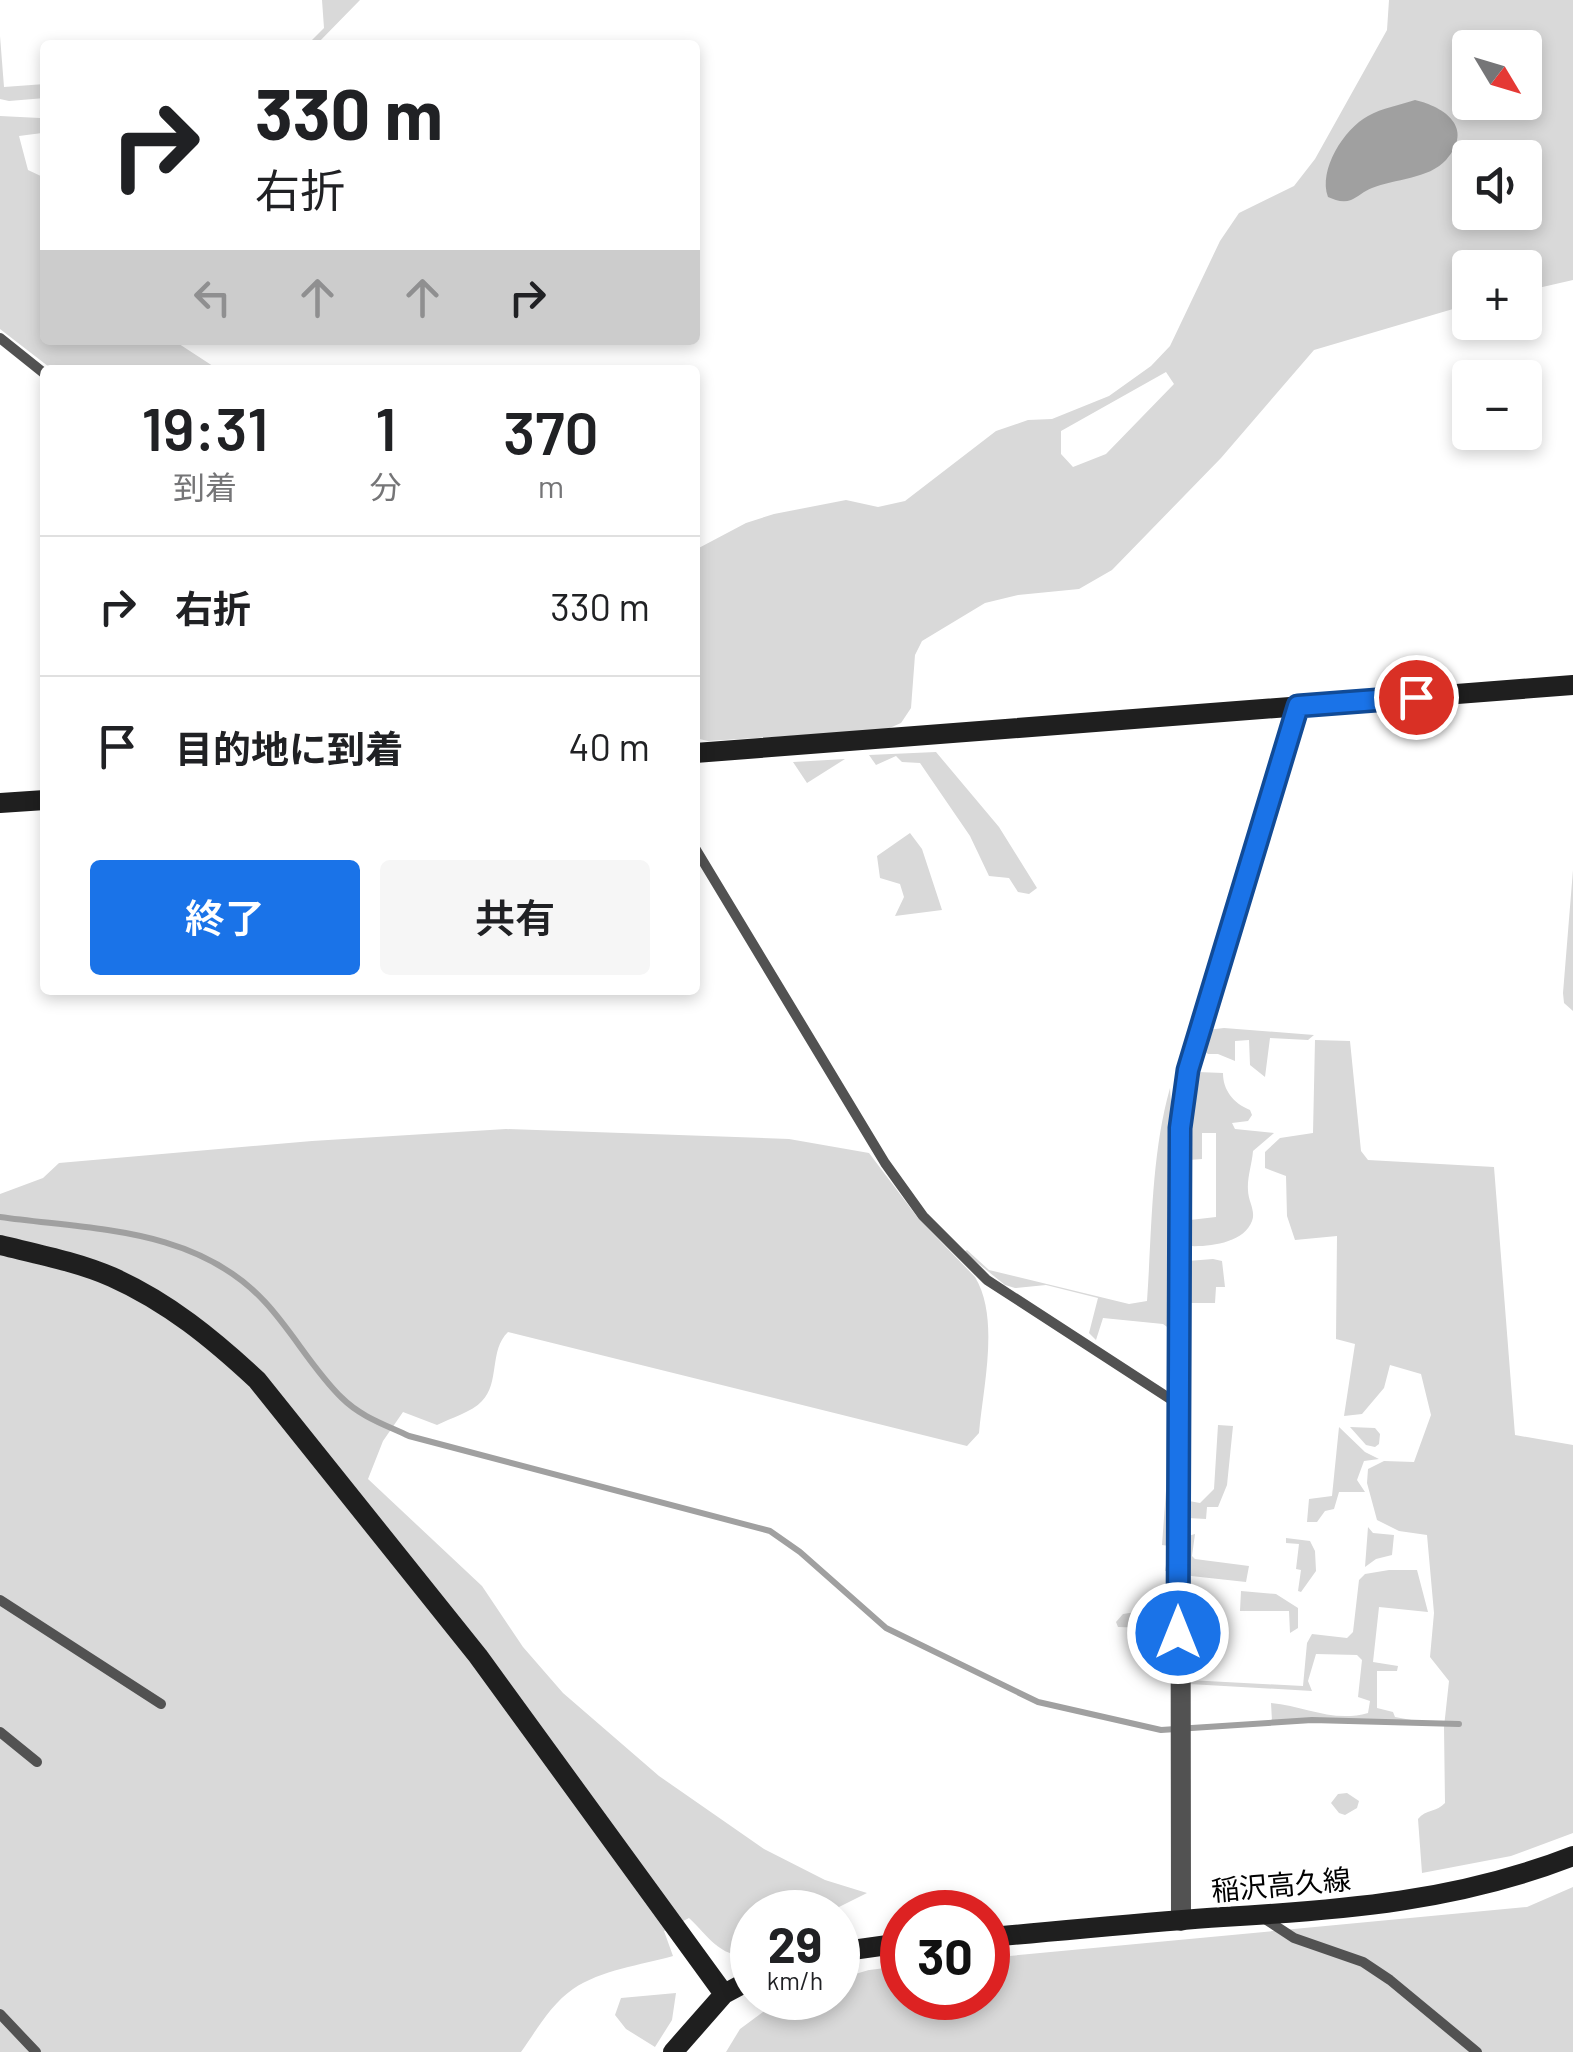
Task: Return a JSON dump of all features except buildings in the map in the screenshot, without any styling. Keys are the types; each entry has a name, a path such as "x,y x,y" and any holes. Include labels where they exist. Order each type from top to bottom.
{"street":[{"path":"700,753 1573,685"},
{"path":"1181,1921 1180,1128 1188,1070 1298,706"},
{"path":"0,804 40,800"},
{"path":"0,1245 92,1270 168,1306 215,1340 257,1380 478,1656 724,1994"},
{"name":"稲沢高久線","path":"1010,1935 1420,1900 1507,1880 1573,1856"},
{"path":"673,2052 730,1991"}],"lane":[{"path":"0,338 40,370"},
{"path":"700,856 876,1148 923,1216 987,1280 1179,1404"},
{"path":"0,1600 161,1704"},
{"path":"0,1732 38,1762"},
{"path":"1262,1916 1294,1938 1363,1962 1477,2052"},
{"path":"0,2014 36,2052"}],"shaded area":[{"path":"322,0 360,0 321,40 312,40 324,28"},
{"path":"1389,0 1573,0 1573,280 1542,287 1542,250 1452,250 1452,309 1314,350 1221,458 1112,570 1079,589 1018,595 985,603 922,641 915,655 911,708 901,723 885,730 700,739 700,547 746,523 774,514 846,500 878,507 905,501 996,431 1028,420 1052,419 1109,396 1151,366 1170,346 1220,241 1239,213 1294,186 1315,159 1387,30","holes":["1166,372 1174,384 1106,454 1073,467 1061,454 1061,431"]},
{"path":"0,36 4,87 40,84 40,98 0,99"},
{"path":"1415,100 1446,114 1457,129 1458,138 1452,140 1452,152 1446,160 1430,171 1372,188 1351,200 1328,197 1327,175 1335,151 1350,130 1373,113"},
{"path":"0,116 40,118 40,133 19,136 28,170 40,176 40,345 181,345 211,365 47,365 0,329"},
{"path":"936,752 999,827 1037,888 1029,894 1018,892 1009,878 989,876 970,836 920,763 902,762 896,756 876,765 869,755"},
{"path":"845,759 807,783 793,762"},
{"path":"910,833 922,849 942,910 895,916 904,897 900,884 880,878 877,856"},
{"path":"1573,870 1573,1011 1564,1003 1563,993"},
{"path":"1207,1030 1314,1035 1308,1040 1270,1038 1265,1077 1250,1065 1249,1040 1235,1041 1235,1061 1203,1050"},
{"path":"1315,1040 1350,1041 1361,1151 1368,1160 1494,1167 1515,1435 1573,1445 1573,1833 1511,1856 1422,1873 1418,1819 1445,1803 1444,1727 1449,1681 1430,1657 1434,1613 1427,1535 1399,1531 1377,1520 1367,1483 1368,1469 1384,1461 1414,1462 1431,1415 1421,1374 1390,1365 1384,1388 1362,1414 1344,1416 1355,1344 1336,1339 1337,1236 1295,1240 1287,1216 1286,1176 1265,1168 1265,1152 1280,1138 1313,1133"},
{"path":"1198,1072 1223,1073 1230,1095 1250,1110 1248,1121 1232,1123 1235,1129 1274,1133 1253,1151 1248,1194 1253,1217 1248,1228 1225,1242 1189,1246 1190,1220 1216,1217 1216,1133 1202,1133 1202,1159 1189,1160 1188,1102"},
{"path":"1170,1088 1171,1102 1174,1091 1169,1128 1170,1329 1163,1324 1103,1318 1096,1340 1089,1333 1098,1298 1046,1285 1005,1285 964,1252 967,1250 989,1270 1129,1304 1147,1301 1156,1166"},
{"path":"506,1129 789,1139 869,1153 918,1218 975,1277 987,1312 988,1353 979,1433 967,1446 508,1332 498,1348 491,1385 482,1401 437,1425 403,1412 383,1441 368,1479 482,1586 523,1647 563,1693 659,1776 764,1849 825,1880 857,1890 730,1890 730,1953 689,1918 664,1931 673,1956 584,1982 551,2010 521,2052 0,2052 0,1194 43,1178 59,1163"},
{"path":"1188,1261 1222,1261 1225,1287 1216,1287 1215,1303 1189,1303"},
{"path":"1172,1409 1174,1572 1165,1571 1169,1546 1162,1545"},
{"path":"1218,1425 1233,1426 1227,1485 1218,1507 1207,1507 1206,1519 1188,1518 1189,1501 1200,1503 1214,1489"},
{"path":"1339,1427 1365,1452 1379,1459 1364,1461 1357,1480 1365,1492 1339,1492 1334,1509 1325,1511 1317,1522 1307,1522 1309,1499 1332,1496"},
{"path":"1350,1427 1375,1428 1380,1434 1379,1444 1366,1445"},
{"path":"1368,1527 1373,1533 1394,1535 1392,1555 1365,1567"},
{"path":"1195,1534 1195,1559 1249,1566 1246,1582 1191,1576 1185,1570 1188,1536"},
{"path":"1286,1538 1310,1541 1315,1551 1316,1571 1301,1592 1301,1570 1296,1569 1299,1544 1286,1543"},
{"path":"1417,1570 1428,1612 1379,1607 1373,1662 1398,1666 1397,1671 1377,1671 1377,1708 1393,1712 1395,1717 1422,1722 1272,1721 1271,1703 1331,1715 1368,1713 1370,1701 1358,1697 1362,1660 1357,1655 1316,1654 1308,1681 1312,1691 1189,1684 1188,1680 1303,1686 1307,1643 1312,1634 1347,1638 1353,1632 1359,1580 1365,1574"},
{"path":"1241,1591 1276,1594 1298,1608 1298,1628 1290,1633 1289,1611 1240,1611"},
{"path":"1142,1611 1170,1617 1169,1627 1155,1645 1151,1645 1153,1633 1149,1628 1118,1627 1116,1622 1123,1614"},
{"path":"1347,1793 1359,1801 1357,1808 1345,1815 1331,1803 1338,1794"},
{"path":"1573,1887 1573,2052 726,2052 740,2029 752,2020 860,2020 860,1973 869,1970 880,1969 880,2020 1010,2020 1010,1956 1527,1907"},
{"path":"676,1993 672,2020 655,2047 626,2029 615,2015 621,1998"}],"waterway":[{"path":"0,1217 141,1236 207,1259 238,1277 265,1302 332,1387 365,1415 409,1436 770,1531 800,1552 886,1628 1038,1702 1161,1730 1312,1720 1459,1724"}],"route":[{"path":"1178,1633 1180,1128 1188,1070 1298,706 1416,697"}]}
